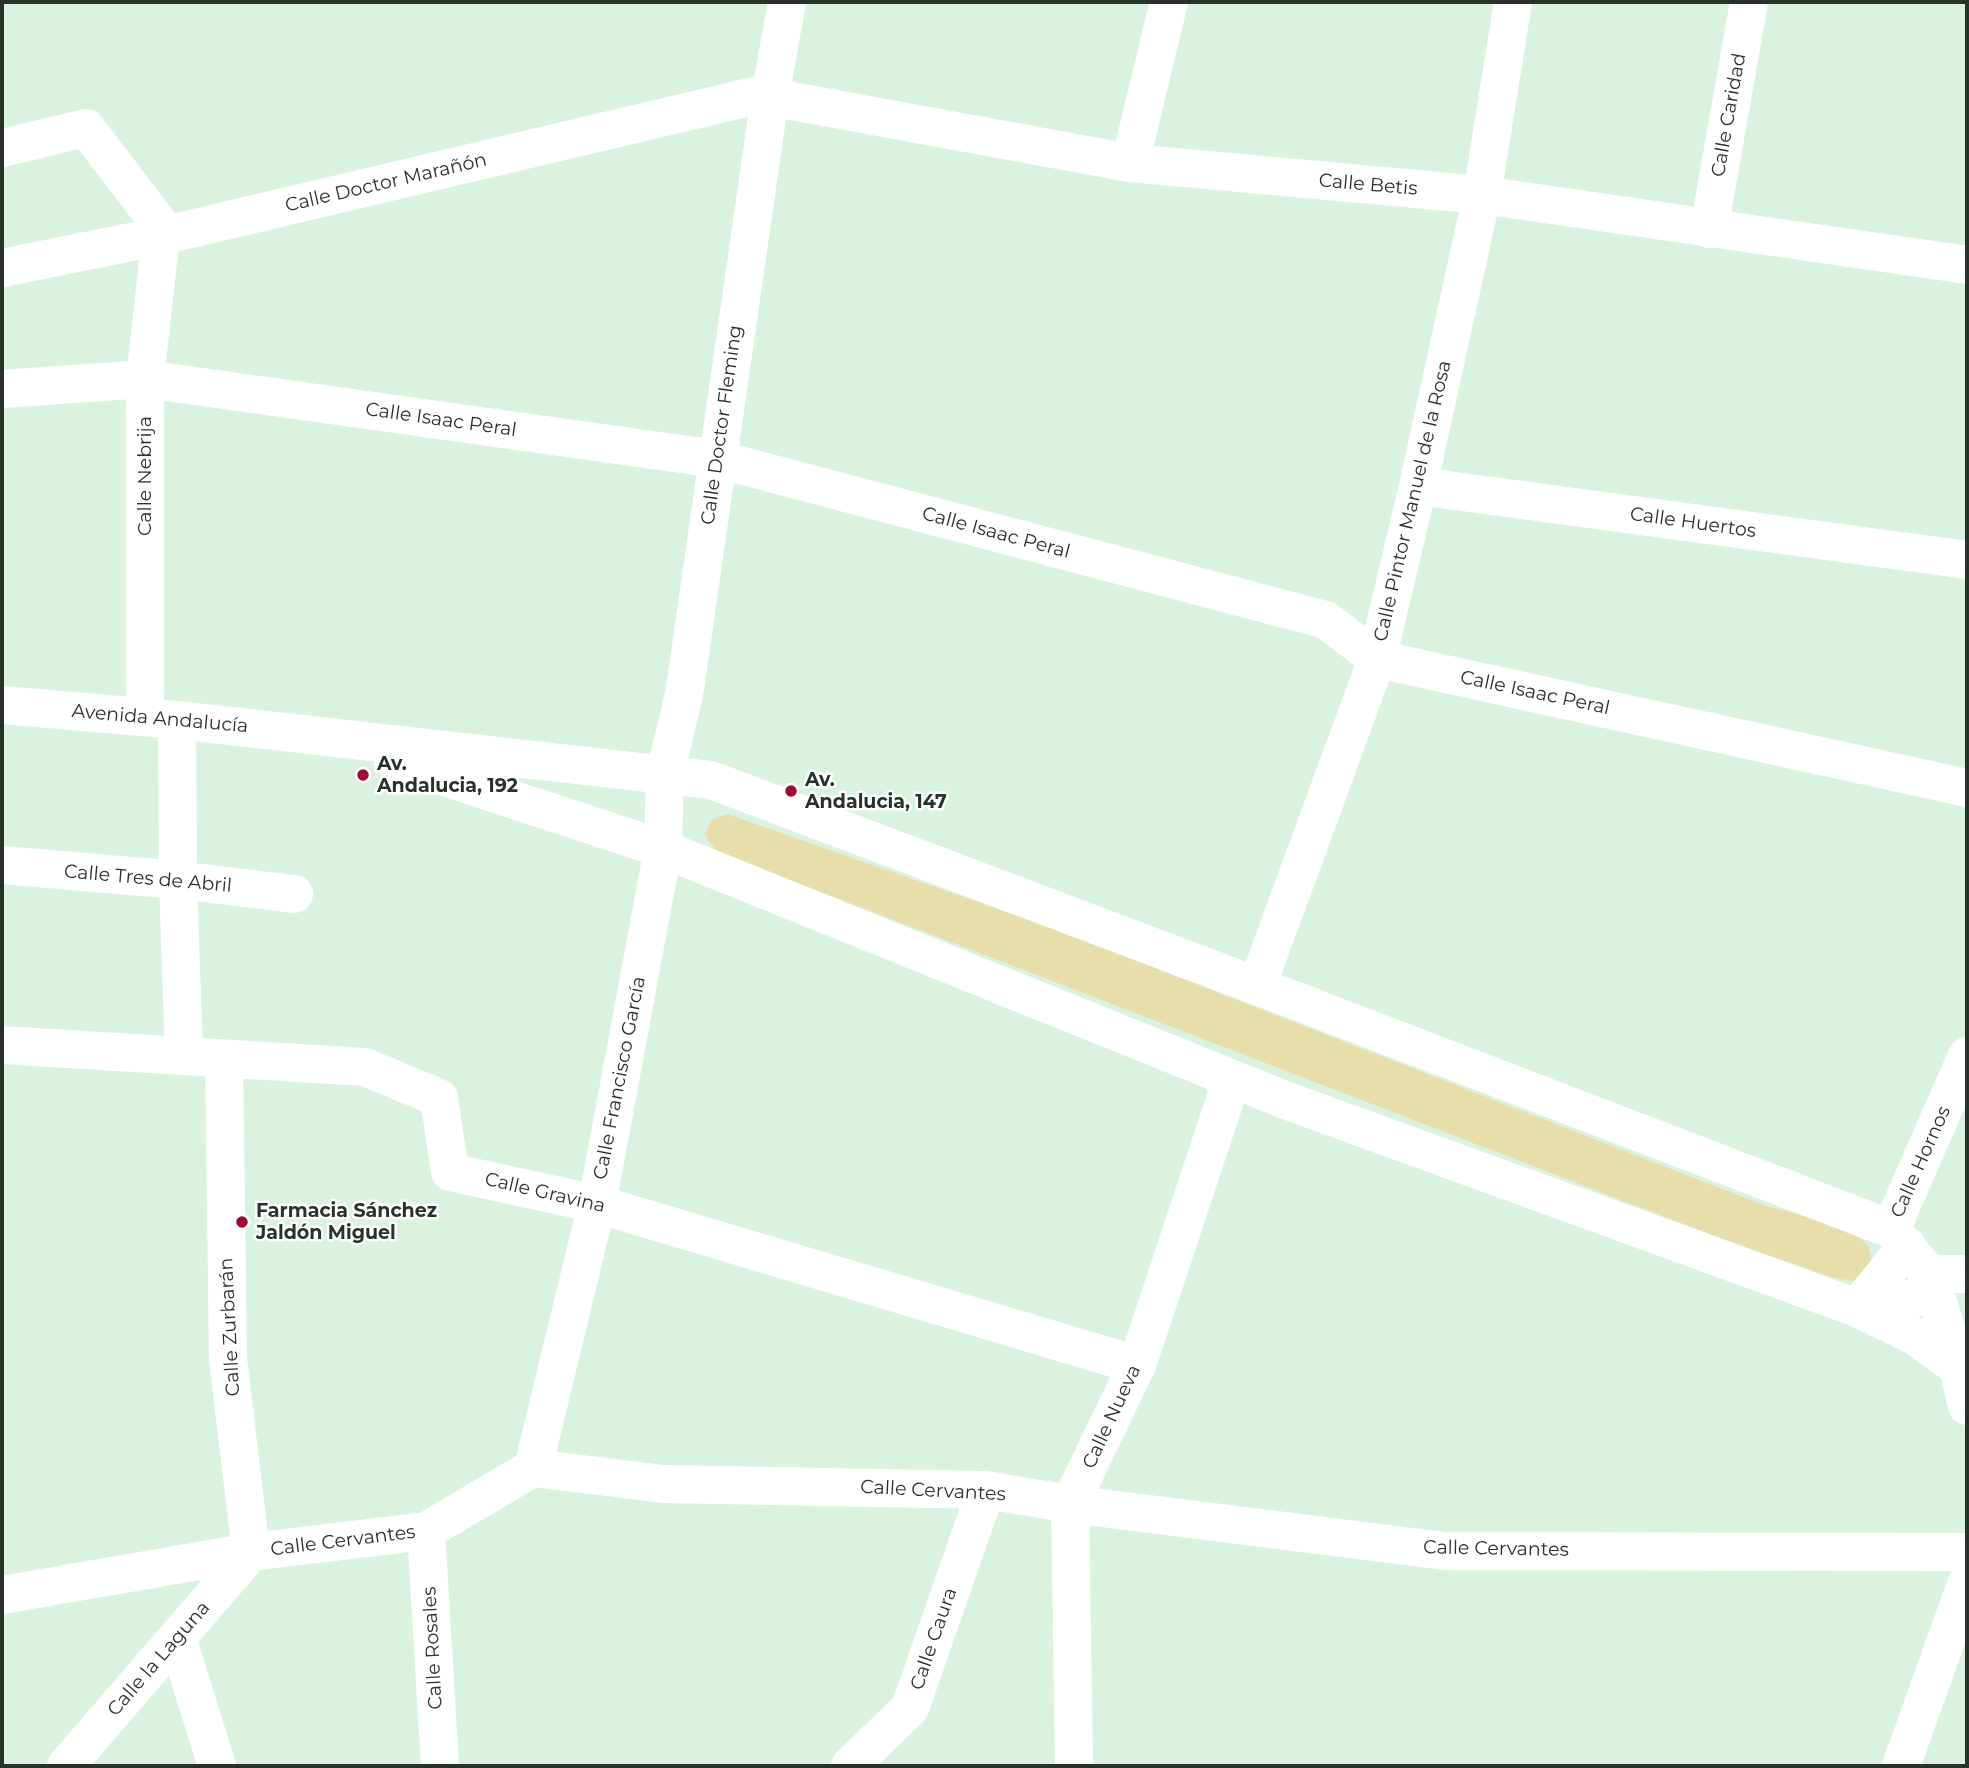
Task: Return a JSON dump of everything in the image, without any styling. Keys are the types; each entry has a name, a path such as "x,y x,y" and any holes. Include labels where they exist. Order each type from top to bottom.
{"street":[{"name":"Calle Doctor Fleming","path":"663,849 665,774 684,695 770,97 787,2"},
{"path":"1130,163 1169,2"},
{"name":"Calle Pintor Manuel de la Rosa","path":"1257,986 1377,659 1482,195 1513,2"},
{"name":"Calle Caridad","path":"1709,229 1749,2"},
{"name":"Calle Doctor Marañón","path":"2,268 161,236 754,96 770,97"},
{"name":"Calle Betis","path":"770,97 1130,163 1482,195 1967,265"},
{"path":"2,148 86,128 158,222 161,236"},
{"name":"Calle Nebrija","path":"161,236 145,379 161,718 178,880 184,1056"},
{"name":"Calle Isaac Peral","path":"2,389 145,379 717,459 1326,620 1377,659 1967,788"},
{"name":"Calle Huertos","path":"1418,486 1967,560"},
{"name":"Avenida Andalucía","path":"2,705 318,735"},
{"path":"318,735 711,780 1257,986 1915,1261 1967,1274"},
{"path":"318,735 663,849 1232,1079 1857,1308 1915,1336 1958,1367"},
{"name":"Calle Francisco García","path":"533,1468 597,1204 663,849"},
{"name":"Calle Tres de Abril","path":"2,865 178,880 294,894"},
{"name":"Calle Gravina","path":"2,1045 365,1067 439,1098 450,1172 597,1204 1137,1365"},
{"name":"Calle Hornos","path":"1857,1308 1915,1261 1967,1056"},
{"name":"Calle Zurbarán","path":"224,1059 229,1359 251,1552"},
{"name":"Calle Nueva","path":"1074,1766 1070,1504 1137,1365 1232,1079"},
{"path":"1857,1308 1915,1261"},
{"path":"1915,1261 1958,1367 1967,1406"},
{"name":"Calle Cervantes","path":"2,1595 251,1552 426,1531 533,1468 664,1484 986,1490 1070,1504 1445,1551 1967,1552"},
{"name":"Calle Caura","path":"850,1766 910,1708 986,1490"},
{"name":"Calle Rosales","path":"426,1531 440,1766"},
{"name":"Calle la Laguna","path":"66,1766 251,1552"},
{"path":"1901,1766 1967,1582"},
{"path":"177,1638 217,1766"}],"shaded area":[{"path":"727,814 1052,928 1766,1206 1836,1226 1868,1246 1873,1268 1854,1281 1834,1278 1728,1241 717,852 705,835 711,820"}],"place":[{"name":"Av. Andalucia, 192","path":"363,775"},
{"name":"Av. Andalucia, 147","path":"791,791"},
{"name":"Farmacia Sánchez Jaldón Miguel","path":"242,1222"}]}
